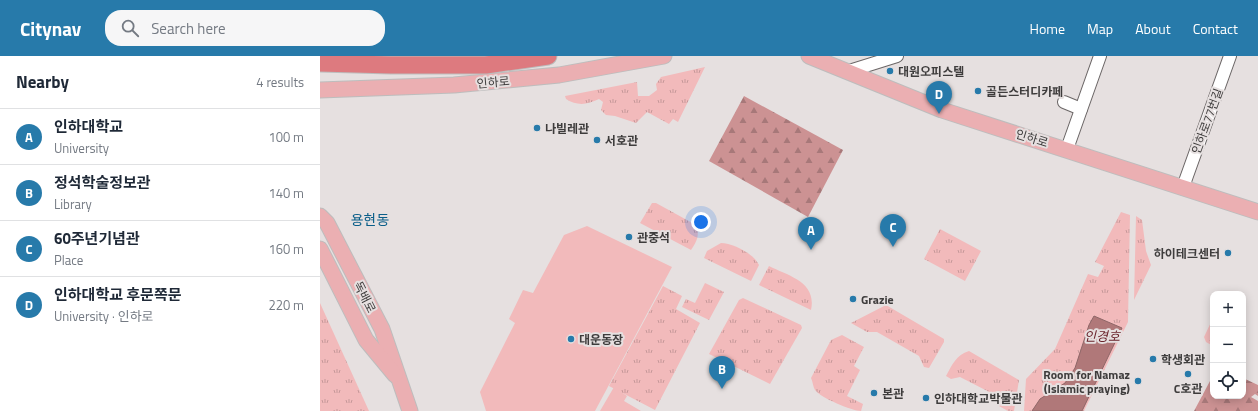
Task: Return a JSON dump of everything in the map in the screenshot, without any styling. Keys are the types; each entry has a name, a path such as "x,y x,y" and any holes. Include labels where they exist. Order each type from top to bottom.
{"highway":[{"path":"320,62 391,65 486,65 548,56"}],"main road":[{"name":"인하로","path":"320,90 454,85 559,75 664,56"},
{"name":"인하로","path":"809,56 942,110 1067,149 1258,212"},
{"name":"독배로","path":"320,216 327,223 382,329 402,383 410,411"},
{"name":"독배로","path":"320,249 366,340 402,383"}],"street":[{"path":"846,72 898,56"},
{"path":"1067,149 1100,56"},
{"name":"인하로77번길","path":"1183,187 1230,56"},
{"path":"1064,102 1081,109"}],"green space":[{"path":"705,67 678,122 673,119 669,124 647,112 636,123 615,116 606,115 601,110 603,102 599,99 590,103 578,104 566,99 565,96 637,82 638,96 649,96 657,90 656,84 661,77"},
{"path":"744,96 843,150 808,217 709,161"},
{"path":"652,203 656,203 696,225 698,232 697,238 691,250 640,223"},
{"path":"1121,212 1130,215 1128,322 1084,411 1024,411 1026,379 1055,349 1088,274 1098,277 1104,266 1095,262"},
{"path":"1136,216 1142,220 1146,251 1151,265 1134,300"},
{"name":"대운동장","path":"587,226 672,267 595,411 486,411 480,392 515,323 509,319 523,290 533,293 564,235"},
{"path":"940,229 981,251 965,281 924,259"},
{"path":"721,243 726,243 737,247 753,257 759,265 751,281 704,258 707,251"},
{"path":"769,266 793,277 806,286 812,300 811,310 759,285"},
{"path":"705,283 724,292 709,320 682,307 686,299 695,303"},
{"path":"663,286 682,296 676,309 700,323 655,410 609,386"},
{"path":"743,298 801,325 802,328 770,384 709,354 739,300"},
{"path":"320,303 369,411 320,411"},
{"path":"886,305 944,339 944,342 929,368 924,367 919,356 877,332 867,332 851,323"},
{"path":"1210,324 1210,344 1206,342 1204,337"},
{"path":"842,335 864,347 854,366 860,370 847,396 863,404 861,411 823,397 815,390 811,378 831,340"},
{"path":"969,351 1019,380 1014,411 1008,411 999,406 997,396 960,377 951,379 946,376 952,364 961,355"},
{"path":"1246,379 1258,385 1258,396 1255,394 1251,397 1258,401 1258,411 1194,411 1210,381 1210,399 1246,399"},
{"path":"614,387 627,396 624,401 641,411 600,411"}],"water":[{"name":"인경호","path":"1094,316 1122,328 1082,411 1032,411 1040,399 1065,383 1075,368 1089,325"}],"place":[{"name":"대원오피스텔","path":"890,71"},
{"name":"골든스터디카페","path":"978,91"},
{"name":"인하대학교 후문쪽문","path":"939,114"},
{"name":"나빌레관","path":"537,128"},
{"name":"서호관","path":"597,140"},
{"name":"관중석","path":"629,237"},
{"name":"60주년기념관","path":"893,247"},
{"name":"인하대학교","path":"811,250"},
{"name":"하이테크센터","path":"1228,253"},
{"name":"Grazie","path":"853,299"},
{"name":"대운동장","path":"571,339"},
{"name":"학생회관","path":"1153,359"},
{"name":"C호관","path":"1188,374"},
{"name":"Room for Namaz (Islamic praying)","path":"1138,381"},
{"name":"정석학술정보관","path":"722,389"},
{"name":"본관","path":"874,393"},
{"name":"인하대학교박물관","path":"926,398"}],"district":[{"name":"용현동","path":"370,219"}]}
